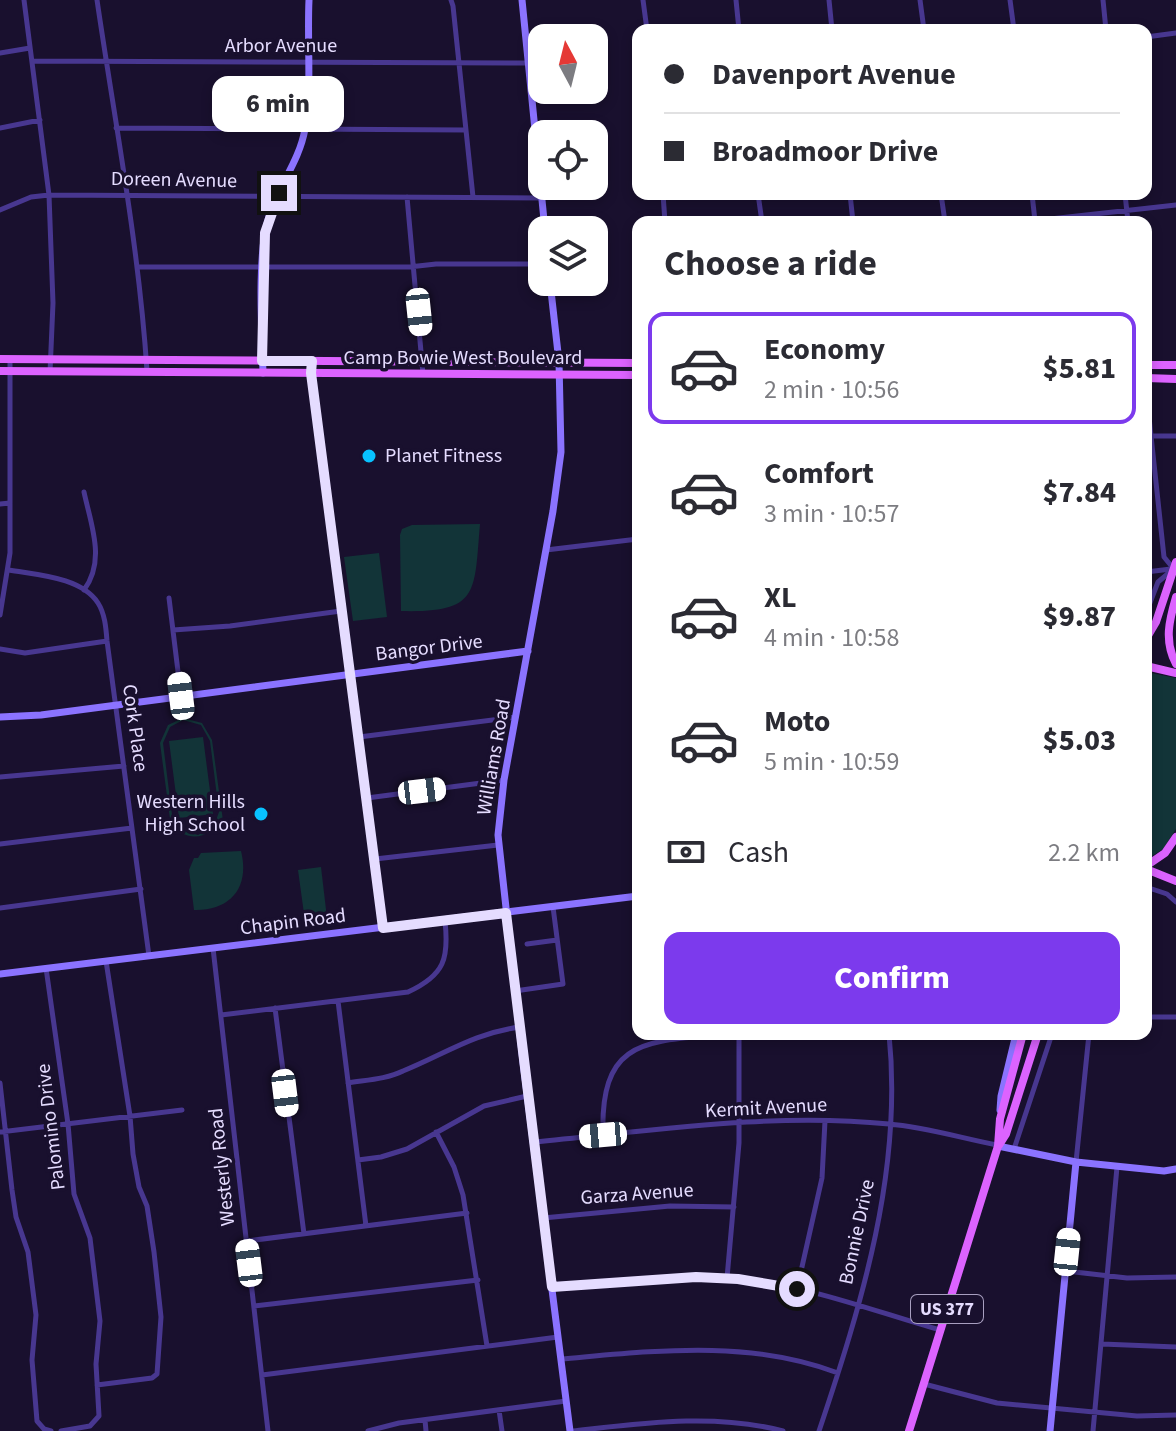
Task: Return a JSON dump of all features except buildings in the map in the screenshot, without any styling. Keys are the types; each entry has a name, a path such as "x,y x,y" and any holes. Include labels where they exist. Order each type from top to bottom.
{"main road":[{"name":"Camp Bowie West Boulevard","path":"5,359 632,363"},
{"path":"1152,365 1174,365"},
{"name":"Camp Bowie West Boulevard","path":"4,371 632,375"},
{"path":"1152,378 1176,380"},
{"path":"1152,629 1175,566"},
{"path":"1176,597 1168,637 1176,664"},
{"path":"1152,667 1176,673"},
{"path":"1152,863 1165,853 1176,837"},
{"path":"1152,871 1176,881"},
{"name":"US 377","path":"909,1431 998,1146 1000,1119 1021,1040"},
{"name":"US 377","path":"998,1146 1006,1134 1036,1040"}],"street":[{"path":"24,0 49,195 53,303 50,372"},
{"path":"97,0 138,267 147,373"},
{"path":"263,373 266,226 276,197 298,157 305,129 309,0"},
{"path":"451,0 473,197"},
{"path":"522,0 528,54"},
{"path":"643,0 646,24"},
{"path":"736,0 738,24"},
{"path":"829,0 831,24"},
{"path":"920,0 923,24"},
{"path":"1010,0 1013,24"},
{"path":"1103,0 1105,24"},
{"path":"1152,36 1176,33"},
{"path":"0,53 30,48"},
{"name":"Arbor Avenue","path":"32,61 528,63"},
{"path":"0,128 40,120"},
{"path":"116,128 466,130"},
{"name":"Doreen Avenue","path":"0,210 31,197 49,195 528,198"},
{"path":"407,197 423,374"},
{"path":"1126,200 1128,216"},
{"path":"1077,216 1176,205"},
{"path":"138,267 528,264"},
{"name":"Williams Road","path":"552,296 559,362 561,452 504,780 498,845 572,1431"},
{"path":"0,615 9,570 5,359"},
{"path":"312,361 311,373 383,928"},
{"path":"1152,436 1176,436"},
{"path":"1152,460 1164,557 1175,566"},
{"path":"9,570 63,581 84,590 94,573 96,558 84,492"},
{"path":"0,504 10,503"},
{"path":"546,550 632,540"},
{"path":"1152,571 1175,566"},
{"path":"1152,598 1158,582 1175,566"},
{"name":"Cork Place","path":"84,590 101,608 107,641 149,956"},
{"path":"169,598 181,696"},
{"path":"173,630 230,626 341,611"},
{"path":"0,649 25,653 107,641"},
{"name":"Bangor Drive","path":"0,717 41,715 528,651"},
{"path":"359,737 517,717"},
{"path":"0,777 124,766"},
{"path":"367,798 504,780"},
{"path":"0,844 132,828"},
{"path":"375,859 498,845"},
{"path":"1152,888 1176,902"},
{"path":"0,908 141,889"},
{"name":"Chapin Road","path":"0,974 632,897"},
{"path":"515,991 563,984 553,907"},
{"path":"221,1015 408,992 432,978 446,957 445,921"},
{"path":"527,944 557,940"},
{"name":"Westerly Road","path":"213,948 268,1431"},
{"path":"97,1385 152,1378 157,1374 161,1317 147,1206 139,1187 133,1154 106,961"},
{"name":"Palomino Drive","path":"46,968 68,1124 74,1194 90,1238 100,1321 99,1416 90,1426 61,1431"},
{"path":"338,1001 366,1226"},
{"path":"275,1008 304,1234"},
{"path":"1152,1017 1176,1017"},
{"path":"348,1083 402,1072 463,1042 492,1031 520,1027"},
{"path":"603,1135 605,1098 613,1073 624,1055 655,1043 679,1040"},
{"path":"727,1278 739,1123 739,1040"},
{"name":"Bonnie Drive","path":"819,1431 838,1373 879,1219 891,1124 893,1075 890,1040"},
{"path":"1000,1119 1001,1096 1015,1040"},
{"path":"1013,1150 1050,1040"},
{"path":"1050,1431 1088,1040"},
{"path":"0,1083 3,1131 16,1217 28,1252 36,1315 32,1360 37,1421 44,1429 51,1431"},
{"path":"358,1160 407,1149 484,1106 528,1095"},
{"path":"3,1131 182,1110"},
{"path":"797,1289 822,1178 825,1121"},
{"name":"Kermit Avenue","path":"534,1142 739,1123 825,1121 891,1124 998,1146"},
{"path":"436,1132 454,1167 467,1213 487,1346"},
{"path":"998,1146 1076,1162 1164,1171 1176,1169"},
{"path":"1093,1431 1117,1167"},
{"name":"Garza Avenue","path":"543,1218 670,1206 734,1207"},
{"path":"247,1241 467,1213"},
{"path":"1066,1271 1108,1277 1176,1277"},
{"path":"552,1287 681,1277 727,1278 797,1289 940,1330"},
{"path":"254,1306 478,1280"},
{"path":"262,1375 558,1337"},
{"path":"1102,1344 1176,1347"},
{"path":"561,1359 717,1348 794,1360 838,1373"},
{"path":"923,1383 997,1403 1137,1416 1176,1415"},
{"path":"368,1431 566,1401"},
{"path":"499,1410 502,1431"},
{"path":"425,1420 426,1431"},
{"path":"572,1431 690,1421 748,1423 783,1431"}],"green space":[{"path":"480,524 476,567 468,594 459,603 446,608 401,611 402,529 412,525"},
{"path":"379,553 387,617 353,621 344,557"},
{"path":"1152,673 1176,678 1176,829 1163,849 1152,856"},
{"path":"183,718 202,723 212,740 223,821 204,835 193,836 179,832 170,819 160,743 168,725","holes":["183,720 201,725 210,741 219,812 214,826 198,835 181,830 172,815 163,743 170,727"]},
{"path":"203,737 213,814 179,818 169,741"},
{"path":"241,851 243,876 235,894 218,906 194,910 189,870 194,858 201,853"},
{"path":"321,867 327,918 305,921 298,870"}],"place":[{"name":"Planet Fitness","path":"369,456"},
{"name":"Western Hills High School","path":"261,814"}],"route":[{"path":"279,193 265,233 262,361 312,361 311,373 383,928 506,913 552,1287 696,1277 738,1279 797,1289"}]}
